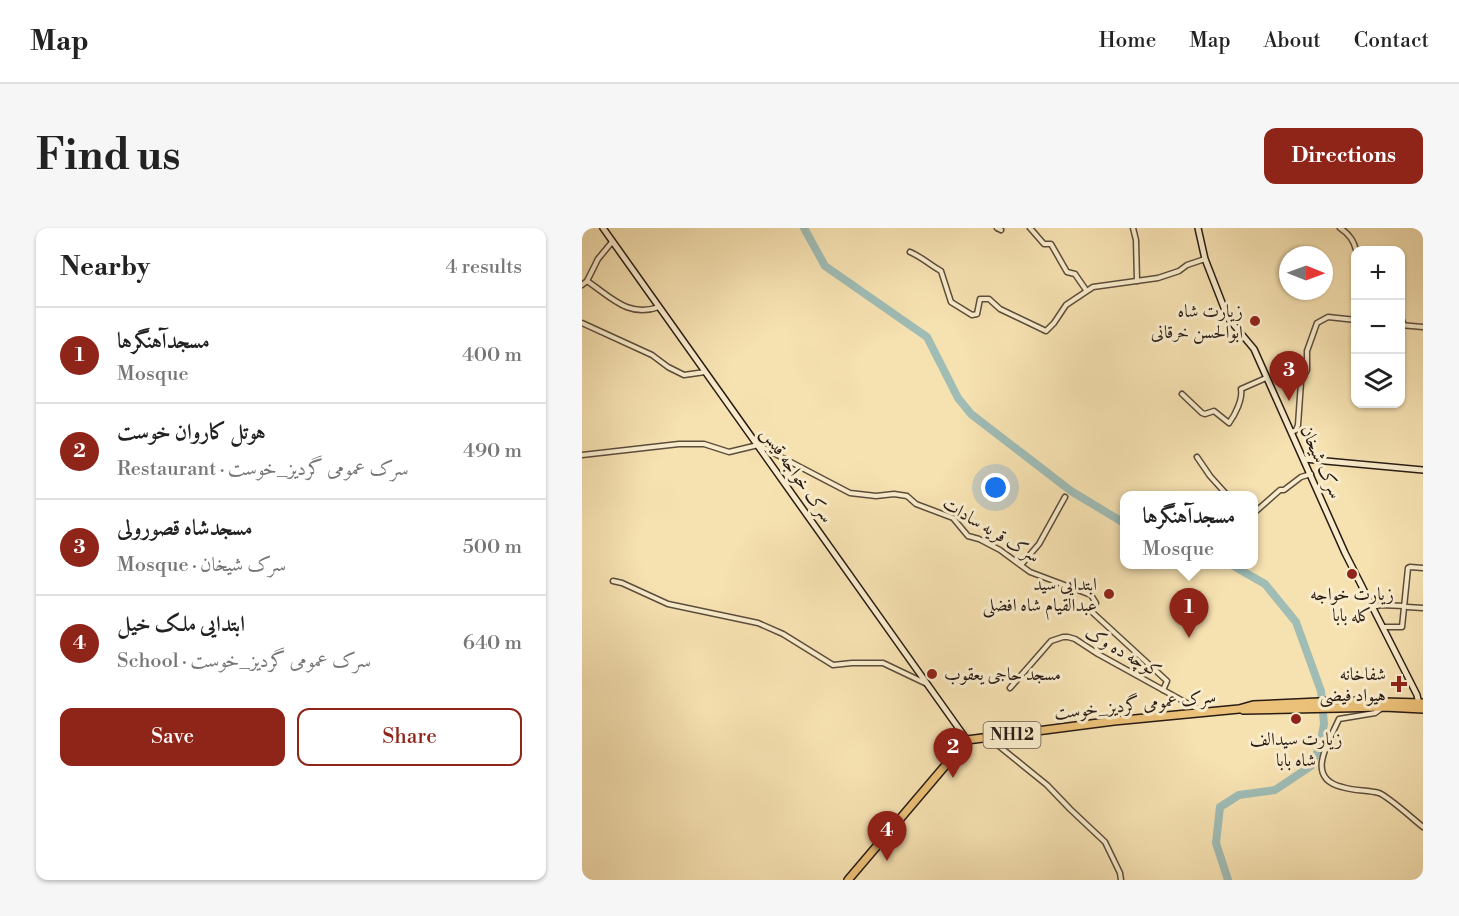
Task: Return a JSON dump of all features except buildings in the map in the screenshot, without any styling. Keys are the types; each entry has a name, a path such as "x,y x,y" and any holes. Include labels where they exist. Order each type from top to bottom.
{"highway":[{"name":"سرک عمومی گردیز_خوست","path":"967,740 1091,724 1239,709 1253,705 1421,706"},
{"name":"سرک عمومی گردیز_خوست","path":"1341,705 1421,706"},
{"name":"NH12","path":"848,880 967,740"}],"street":[{"name":"سرک خواجه قیس","path":"603,228 967,740"},
{"path":"1030,228 1044,244 1051,244 1067,272 1075,274 1086,290"},
{"path":"1133,228 1136,240 1137,280"},
{"name":"سرک شیخان","path":"1198,228 1205,259 1228,318 1254,349 1346,553 1421,706"},
{"path":"1340,228 1345,231 1355,246"},
{"path":"582,285 587,281 598,259 612,242"},
{"path":"910,252 941,271 951,302 972,315 977,314 980,299 989,299 1000,309 1046,331 1066,305 1092,287 1158,278 1205,259"},
{"path":"587,281 627,308 638,311 658,307"},
{"path":"1292,432 1298,425 1301,382 1317,323 1328,317 1351,319"},
{"path":"582,323 652,355 684,375 705,372"},
{"path":"1405,325 1423,327"},
{"path":"1182,394 1202,413 1214,411 1229,423 1239,404 1241,389 1266,378"},
{"path":"582,455 679,444 704,444 729,452 758,445"},
{"name":"سرک قریه سادات","path":"758,445 850,493 907,496 916,504 952,518 968,536 986,543 1030,572 1091,595 1096,603 1092,612 1167,681 1163,690"},
{"path":"1197,457 1210,477 1224,491"},
{"path":"1304,459 1423,470"},
{"path":"1258,509 1280,490 1284,490 1301,477 1311,474"},
{"path":"1021,565 1039,544 1065,497"},
{"path":"1383,627 1402,627 1408,568 1423,568"},
{"path":"613,581 668,604 758,623 783,634 833,665 883,663 928,685"},
{"path":"1372,607 1383,605 1423,608"},
{"name":"کوچه ده وک","path":"1010,688 1051,641 1063,637 1075,639 1204,712"},
{"path":"1383,707 1375,713 1339,719 1321,758 1323,776 1329,783 1342,788 1381,794 1423,827"},
{"path":"988,738 1047,785 1105,842 1120,880"}],"waterway":[{"path":"804,228 825,266 927,337 958,398 971,414 1071,491 1120,521"},
{"path":"1228,880 1216,843 1220,807 1239,795 1275,790 1311,766 1320,746 1324,724 1321,691 1296,622 1265,584 1239,569"}],"place":[{"name":"زیارت شاه ابوالحسن خرقانی","path":"1255,321"},
{"name":"مسجدشاه قصورولی","path":"1289,401"},
{"name":"زیارت خواجه کله بابا","path":"1352,574"},
{"name":"ابتدایی سید عبدالقیام شاه افضلی","path":"1109,594"},
{"name":"مسجدآهنگرها","path":"1189,638"},
{"name":"مسجد حاجی یعقوب","path":"932,674"},
{"name":"شفاخانه هیواد فیضی","path":"1399,684"},
{"name":"زیارت سیدالف شاه بابا","path":"1296,719"},
{"name":"هوتل کاروان خوست","path":"953,778"},
{"name":"ابتدایی ملک خیل","path":"887,861"}]}
